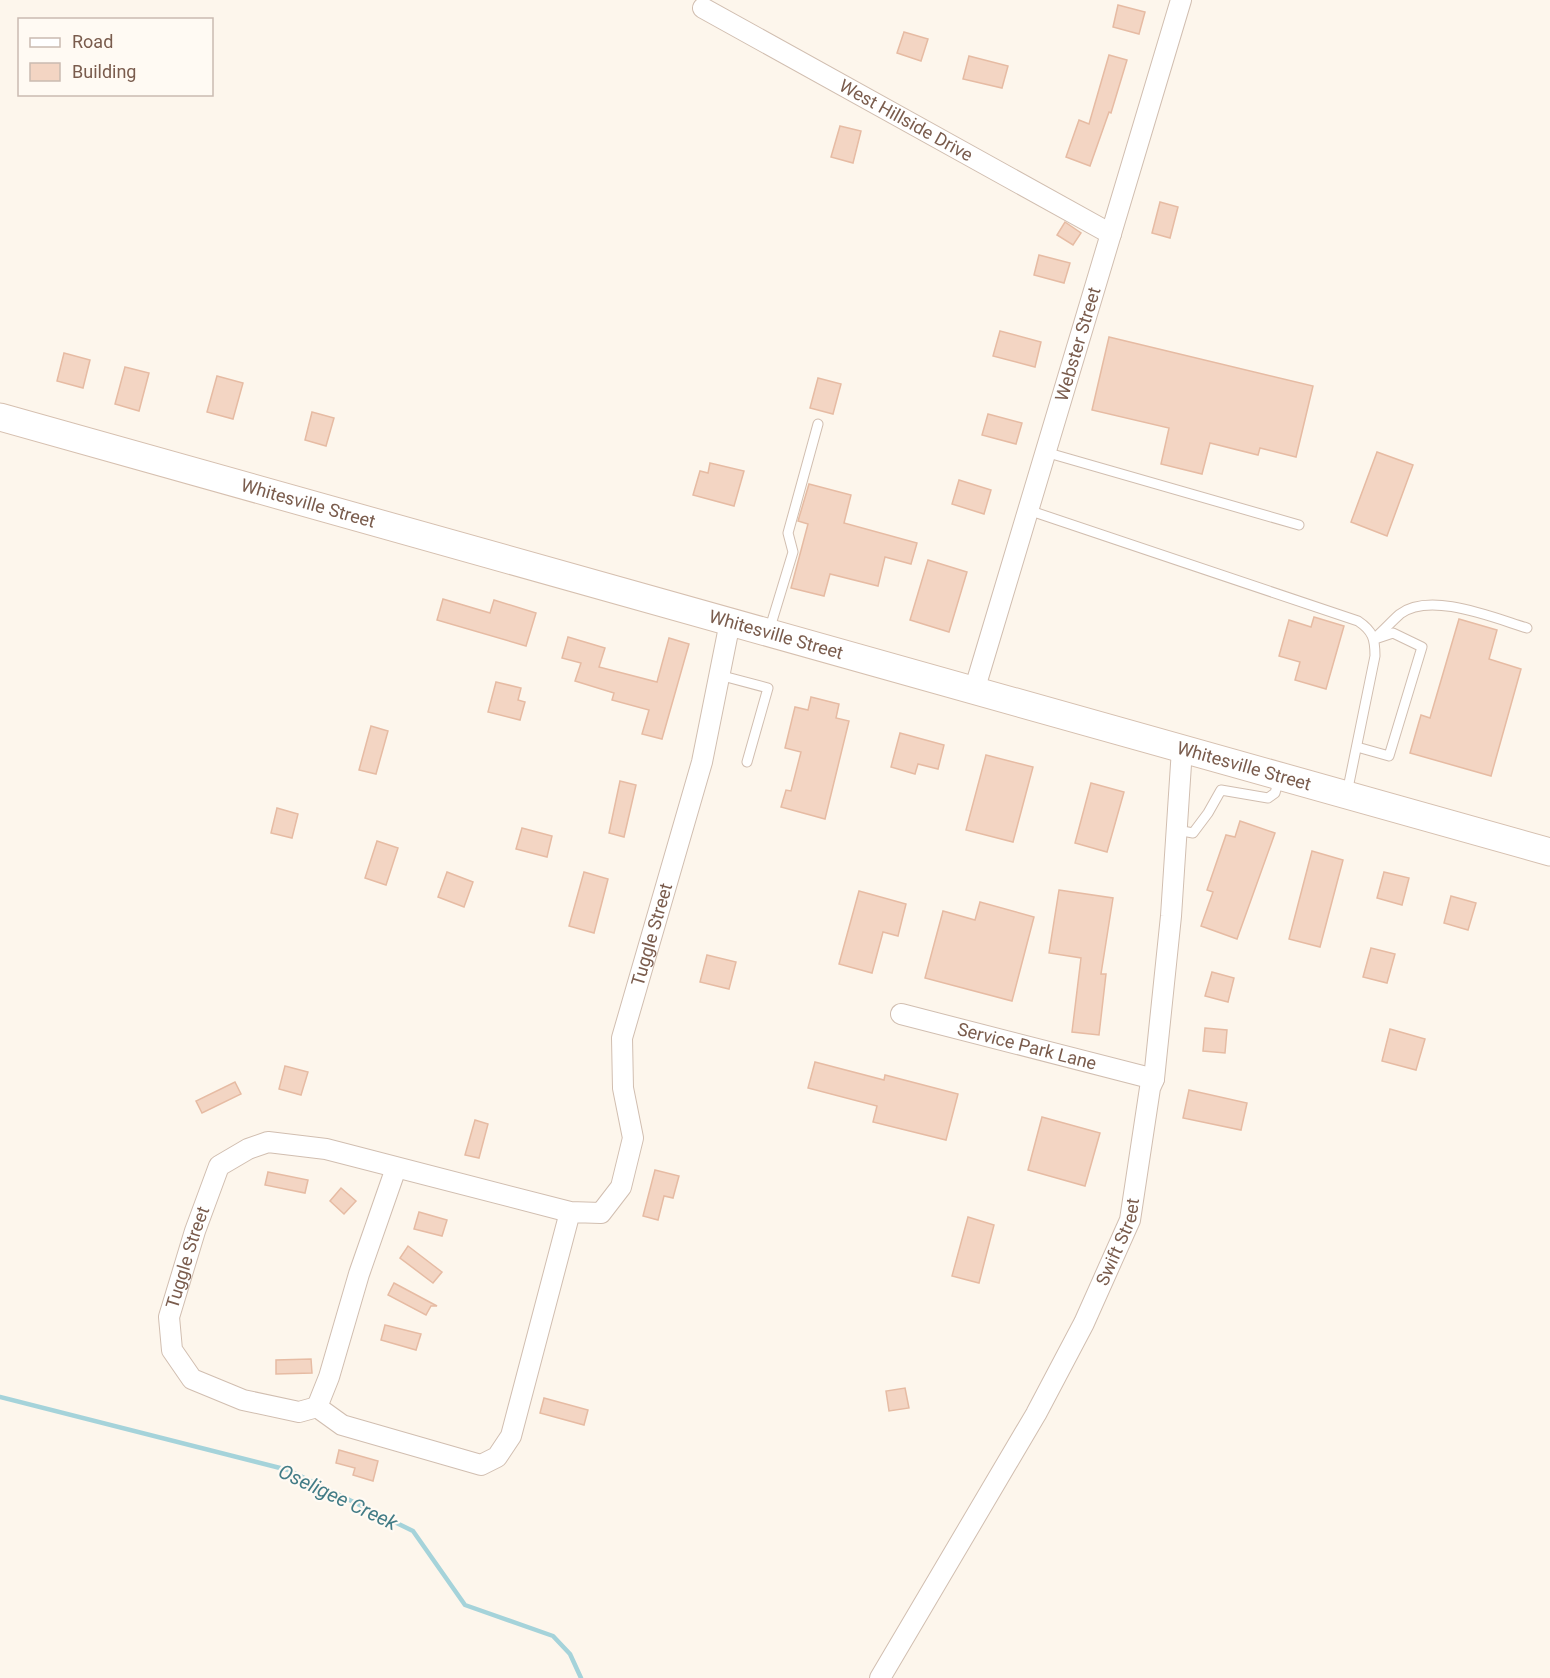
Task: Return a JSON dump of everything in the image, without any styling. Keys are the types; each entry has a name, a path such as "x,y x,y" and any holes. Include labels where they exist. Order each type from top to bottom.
{"main road":[{"name":"Whitesville Street","path":"0,417 1550,852"}],"street":[{"name":"Webster Street","path":"974,691 1181,0"},
{"name":"West Hillside Drive","path":"703,8 1111,234"},
{"name":"Tuggle Street","path":"317,1407 299,1412 243,1400 192,1379 172,1350 170,1317 195,1231 219,1166 248,1149 268,1143 326,1149 570,1212 602,1213 621,1187 633,1138 624,1088 622,1038 702,762 730,622"},
{"name":"Swift Street","path":"880,1678 1036,1414 1084,1323 1130,1220 1150,1088 1154,1079 1177,830 1182,749"},
{"name":"Service Park Lane","path":"902,1014 1154,1079"},
{"path":"396,1168 359,1274 329,1377 317,1407 342,1425 481,1465 497,1457 512,1436 570,1212"}],"lane":[{"path":"769,633 793,552 788,533 818,424"},
{"path":"1045,452 1299,525"},
{"path":"1028,510 1358,621 1370,628 1375,639 1375,656 1347,795"},
{"path":"1375,639 1401,613 1426,604 1462,609 1527,628"},
{"path":"1357,747 1389,756 1422,647 1393,633 1375,639"},
{"path":"720,675 768,688 747,762"},
{"path":"1177,830 1193,833 1221,790 1268,798 1275,793 1280,777"}],"building":[{"path":"1118,5 1145,12 1139,34 1113,27"},
{"path":"904,32 928,39 921,61 897,53"},
{"path":"1109,55 1127,60 1111,113 1109,112 1090,166 1066,157 1079,120 1089,124"},
{"path":"969,56 1008,66 1002,88 963,79"},
{"path":"840,126 861,131 853,163 831,157"},
{"path":"1160,202 1178,207 1170,238 1152,233"},
{"path":"1065,222 1081,233 1073,245 1057,235"},
{"path":"1039,255 1070,263 1064,283 1034,275"},
{"path":"1000,331 1041,342 1035,367 993,356"},
{"path":"1109,337 1313,386 1296,457 1260,448 1258,455 1210,443 1202,474 1161,464 1169,428 1092,410"},
{"path":"64,353 90,360 83,388 57,381"},
{"path":"125,367 149,373 139,411 115,404"},
{"path":"217,376 243,383 233,419 207,412"},
{"path":"818,378 841,384 833,414 810,408"},
{"path":"312,412 334,418 326,446 305,440"},
{"path":"988,414 1022,423 1016,444 982,435"},
{"path":"1377,452 1413,465 1387,536 1351,522"},
{"path":"710,463 744,471 734,506 693,495 700,471 708,473"},
{"path":"959,480 991,490 984,514 952,504"},
{"path":"809,484 851,495 844,523 917,543 911,564 885,557 878,586 830,574 824,596 791,588 808,524 798,521"},
{"path":"928,560 967,572 949,632 910,620"},
{"path":"443,599 490,613 494,600 536,613 526,646 437,620"},
{"path":"1314,617 1344,626 1326,689 1295,680 1300,662 1279,656 1289,620 1311,627"},
{"path":"1459,619 1497,630 1489,659 1521,669 1491,776 1410,753 1421,715 1430,718"},
{"path":"568,637 605,648 599,667 657,682 669,638 689,644 662,739 642,734 649,710 612,700 614,693 575,681 581,663 562,658"},
{"path":"496,682 521,688 518,700 525,702 520,720 488,712"},
{"path":"811,697 839,704 836,718 849,721 825,819 781,807 786,790 791,791 801,752 785,748 795,707 808,710"},
{"path":"371,726 388,731 376,774 359,770"},
{"path":"900,733 944,745 938,769 918,764 915,774 891,767"},
{"path":"986,755 1033,767 1013,842 966,830"},
{"path":"620,781 636,785 624,837 609,833"},
{"path":"1091,783 1124,792 1107,852 1075,843"},
{"path":"277,808 298,814 292,838 271,833"},
{"path":"1240,821 1275,833 1237,939 1201,926 1213,892 1207,890 1226,835 1235,837"},
{"path":"522,828 552,836 547,857 516,849"},
{"path":"377,841 398,848 386,885 365,878"},
{"path":"1312,851 1343,860 1320,947 1289,939"},
{"path":"447,872 473,882 464,907 438,897"},
{"path":"584,872 608,879 594,933 569,926"},
{"path":"1384,872 1409,878 1402,905 1377,898"},
{"path":"1059,890 1113,898 1101,974 1106,974 1099,1035 1072,1032 1081,958 1049,953"},
{"path":"859,891 906,904 898,936 883,932 872,973 839,964"},
{"path":"1451,896 1476,903 1468,930 1444,923"},
{"path":"980,902 1034,917 1012,1001 925,978 943,911 975,920"},
{"path":"1371,948 1395,954 1387,983 1363,977"},
{"path":"707,955 736,962 729,989 700,982"},
{"path":"1212,972 1234,978 1228,1002 1205,996"},
{"path":"1205,1028 1227,1030 1225,1053 1203,1051"},
{"path":"1390,1029 1425,1039 1416,1070 1382,1061"},
{"path":"815,1062 884,1080 885,1075 958,1094 946,1140 873,1122 877,1106 808,1088"},
{"path":"285,1066 308,1072 301,1095 279,1089"},
{"path":"235,1082 241,1094 202,1113 196,1101"},
{"path":"1189,1090 1247,1103 1241,1130 1183,1118"},
{"path":"1042,1117 1100,1133 1085,1186 1028,1170"},
{"path":"475,1120 488,1124 479,1158 465,1155"},
{"path":"655,1170 679,1176 673,1198 664,1196 658,1220 643,1216"},
{"path":"268,1172 308,1180 305,1193 265,1185"},
{"path":"341,1188 356,1201 344,1214 330,1201"},
{"path":"419,1212 447,1220 442,1236 414,1229"},
{"path":"968,1217 994,1225 979,1283 952,1276"},
{"path":"408,1246 442,1272 433,1283 400,1258"},
{"path":"394,1283 437,1306 431,1306 426,1315 388,1295"},
{"path":"385,1325 421,1334 416,1350 381,1340"},
{"path":"311,1359 312,1373 276,1374 276,1360"},
{"path":"905,1388 909,1408 889,1411 886,1391"},
{"path":"544,1398 588,1410 584,1425 540,1413"},
{"path":"339,1450 378,1461 373,1481 353,1475 355,1468 336,1463"}],"waterway":[{"name":"Oseligee Creek","path":"0,1397 288,1470 413,1531 465,1605 553,1636 570,1654 581,1678"}]}
